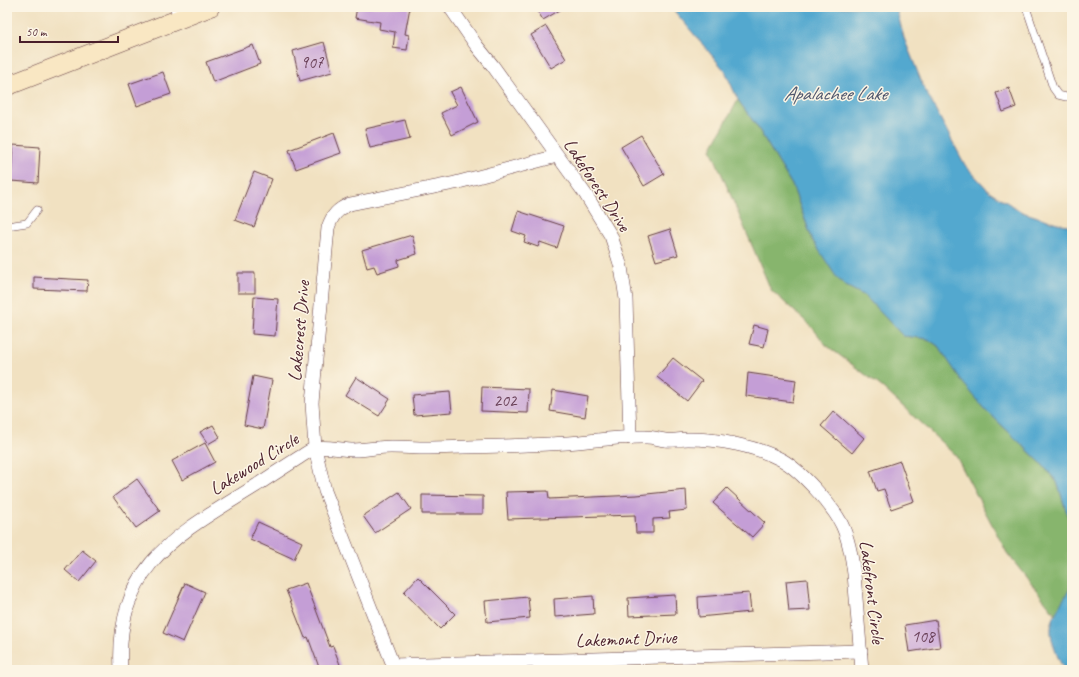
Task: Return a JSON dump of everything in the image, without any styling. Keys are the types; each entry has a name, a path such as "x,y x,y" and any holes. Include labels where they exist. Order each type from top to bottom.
{"main road":[{"path":"7,86 178,13 210,7"}],"street":[{"name":"Lakeforest Drive","path":"450,7 468,34 579,185 599,215 610,236 621,267 626,299 630,438"},
{"name":"Lakecrest Drive","path":"394,668 325,491 315,448 312,403 328,228 330,220 335,212 350,204 455,183 557,156"},
{"name":"Lakefront Circle","path":"630,438 648,437 665,440 712,440 734,444 771,454 797,470 825,501 841,523 846,535 853,568 862,670"},
{"name":"Lakewood Circle","path":"121,670 122,635 125,616 136,585 149,565 182,533 315,448 354,450 389,447 433,448 566,443 630,438"},
{"name":"Lakemont Drive","path":"394,668 861,651"}],"lane":[{"path":"1026,7 1053,88 1058,95 1066,97 1072,94"},
{"path":"7,226 27,223 37,210"}],"green space":[{"path":"738,100 758,128 792,185 813,241 846,286 865,296 903,336 928,339 938,346 967,387 986,410 1040,462 1057,482 1072,529 1072,585 1056,615 1007,553 956,456 882,387 826,345 812,327 771,290 711,149"}],"water":[{"name":"Apalachee Lake","path":"671,7 896,7 904,38 924,88 965,165 989,191 1022,212 1072,226 1072,529 1057,482 1040,462 986,410 964,384 938,346 928,339 903,336 865,296 846,286 837,278 813,241 792,185 758,128 738,100 725,71"},
{"path":"1072,585 1072,670 1064,670 1053,644 1051,628 1057,612"}],"building":[{"path":"357,7 410,7 405,34 409,35 407,50 393,48 395,32 379,29 380,22 355,18"},
{"path":"535,7 565,7 543,20"},
{"path":"546,26 566,59 551,68 531,35"},
{"path":"324,42 332,72 300,81 293,51"},
{"path":"253,45 260,64 213,82 206,62"},
{"path":"163,72 171,94 137,106 129,84"},
{"path":"461,87 478,122 452,135 441,113 457,105 450,92"},
{"path":"1009,88 1016,107 1003,112 996,93"},
{"path":"405,120 410,139 370,148 365,129"},
{"path":"334,133 341,153 296,169 289,150"},
{"path":"641,135 664,174 644,186 621,147"},
{"path":"13,145 40,147 38,183 11,181"},
{"path":"254,172 272,179 254,227 235,220"},
{"path":"518,211 564,226 557,248 540,242 538,247 524,242 526,236 512,231"},
{"path":"670,229 678,255 656,261 648,236"},
{"path":"412,235 417,254 398,260 399,266 377,273 374,266 367,268 362,250"},
{"path":"238,273 255,273 255,293 238,293"},
{"path":"34,277 88,280 87,291 34,289"},
{"path":"254,297 278,299 275,336 252,334"},
{"path":"754,325 768,329 764,347 749,344"},
{"path":"673,358 702,381 687,401 657,377"},
{"path":"748,373 796,380 793,402 746,396"},
{"path":"253,376 272,380 263,429 244,425"},
{"path":"356,377 390,399 379,416 345,395"},
{"path":"482,387 529,389 528,413 481,411"},
{"path":"553,390 588,396 585,417 550,411"},
{"path":"450,392 452,412 414,415 412,395"},
{"path":"834,411 864,438 852,453 821,426"},
{"path":"213,425 220,437 208,444 200,432"},
{"path":"205,443 215,462 182,480 172,461"},
{"path":"900,461 914,501 891,509 884,489 877,491 870,471"},
{"path":"137,479 160,511 136,528 113,497"},
{"path":"727,488 765,523 752,537 713,503"},
{"path":"686,490 687,510 669,512 670,518 653,519 653,533 636,533 635,515 508,519 506,492 548,491 549,499 637,495"},
{"path":"399,492 411,509 375,533 363,516"},
{"path":"422,495 483,496 483,514 422,514"},
{"path":"258,522 302,542 294,559 250,539"},
{"path":"82,550 96,561 79,582 65,570"},
{"path":"418,577 455,614 440,629 404,592"},
{"path":"807,579 810,610 789,611 786,581"},
{"path":"185,583 205,592 183,642 163,633"},
{"path":"306,583 330,647 333,646 342,670 320,670 308,637 305,638 286,590"},
{"path":"749,593 751,612 699,617 698,597"},
{"path":"675,595 676,614 629,616 628,598"},
{"path":"593,596 594,614 555,617 554,599"},
{"path":"528,597 530,618 487,622 485,601"},
{"path":"936,620 940,647 909,652 905,625"}]}
